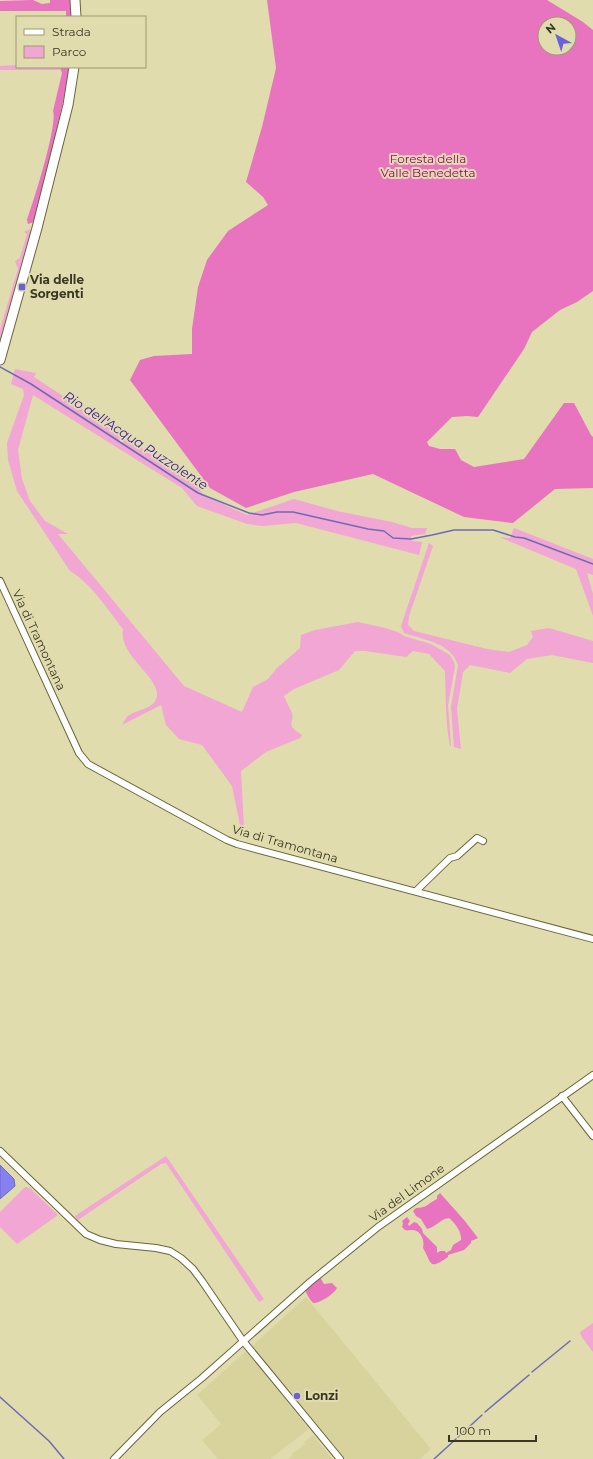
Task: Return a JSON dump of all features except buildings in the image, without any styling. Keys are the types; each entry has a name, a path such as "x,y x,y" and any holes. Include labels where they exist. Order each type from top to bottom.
{"main road":[{"path":"75,0 76,16"},
{"path":"0,360 39,220 68,105 74,68"}],"street":[{"name":"Via di Tramontana","path":"0,581 79,753 88,764 227,840 237,844 593,939"},
{"path":"416,891 450,858 457,856 477,838 483,841"},
{"name":"Via del Limone","path":"114,1459 160,1412 202,1378 243,1341 378,1227 593,1075"},
{"path":"562,1096 593,1136"},
{"path":"0,1151 86,1234 100,1240 116,1244 156,1248 170,1252 181,1258 193,1269 202,1281 243,1341 340,1459"}],"shaded area":[{"path":"0,1165 14,1179 15,1186 0,1199"},
{"path":"306,1297 431,1449 420,1459 344,1459 252,1346"},
{"path":"246,1351 309,1429 270,1459 218,1459 202,1440 221,1424 197,1395"},
{"path":"313,1435 332,1459 288,1459 305,1444 304,1442"}],"green space":[{"path":"33,0 42,4 50,3 50,0 71,0 71,16 66,16 66,11 0,11 0,1"},
{"name":"Foresta della Valle Benedetta","path":"267,0 547,0 573,16 537,16 537,56 577,56 577,18 593,30 593,291 577,302 560,310 532,332 524,349 478,417 452,417 427,442 429,446 440,449 455,449 461,460 474,467 524,459 564,403 574,403 593,437 593,488 555,489 513,523 464,517 373,474 294,492 246,508 210,488 130,380 140,360 154,356 192,354 192,329 198,287 207,260 228,231 268,205 263,197 246,182 262,127 276,68"},
{"path":"16,65 16,68 60,68 61,70 0,70 0,66"},
{"path":"60,68 70,68 45,183 34,222 28,224 27,220 49,147 54,119 53,111 62,73"},
{"path":"30,229 31,233 0,343 0,329 18,269 15,261 20,258 27,234 24,232"},
{"path":"15,369 36,373 34,377 196,484 203,495 247,515 294,499 337,511 392,522 412,528 427,528 425,534 411,536 412,541 422,542 419,555 296,523 263,526 247,524 197,506 182,488 33,395 18,450 22,479 30,501 45,521 68,534 58,534 184,686 242,712 253,687 268,679 277,668 300,648 301,635 315,630 358,622 385,628 398,632 404,636 431,644 450,655 454,662 455,667 448,705 451,746 448,737 446,718 445,671 429,654 413,651 406,657 355,651 339,670 294,689 284,696 292,715 291,725 302,735 300,738 266,752 241,771 244,828 241,830 232,786 202,745 179,739 166,725 161,705 122,725 126,718 131,714 153,704 157,696 156,688 126,648 123,639 123,629 92,590 78,576 70,571 17,491 8,460 7,443 24,395 23,389 11,384"},
{"path":"514,528 593,559 593,575 587,573 593,594 593,616 576,569 499,537 510,538"},
{"path":"429,543 433,546 409,616 408,625 414,631 487,649 509,652 527,645 533,637 531,631 549,628 593,641 593,663 552,655 527,659 510,673 470,665 463,672 457,709 461,749 454,747 451,707 458,665 449,651 436,643 404,633 401,626"},
{"path":"166,1156 264,1299 259,1302 166,1163 161,1164 78,1220 75,1216"},
{"path":"25,1187 30,1188 58,1215 17,1244 0,1227 0,1212"},
{"path":"440,1193 478,1238 471,1241 471,1243 464,1250 448,1255 448,1257 442,1261 434,1264 431,1263 423,1248 422,1236 415,1230 405,1230 402,1227 402,1221 407,1217 410,1221 408,1224 409,1226 414,1222 417,1223 422,1229 423,1233 437,1247 437,1253 440,1251 445,1251 446,1253 451,1250 453,1245 461,1240 456,1225 449,1218 440,1221 433,1227 427,1229 421,1219 416,1216 413,1211 416,1208 425,1206 437,1199 437,1196"},
{"path":"320,1277 324,1284 332,1283 337,1288 326,1298 319,1302 313,1303 305,1290"},
{"path":"593,1323 593,1352 581,1336 580,1332"}],"waterway":[{"name":"Rio dell'Acqua Puzzolente","path":"0,367 31,384 198,493 249,513 262,515 277,512 293,512 368,529 384,531 393,538 411,539 454,530 493,530 515,537 524,538 593,564"},
{"path":"532,1372 570,1341"},
{"path":"485,1412 529,1375"},
{"path":"0,1397 49,1441 64,1459"},
{"path":"458,1437 482,1415"},
{"path":"434,1459 456,1439"}],"place":[{"name":"Via delle Sorgenti","path":"22,287"},
{"name":"Lonzi","path":"297,1396"}]}
